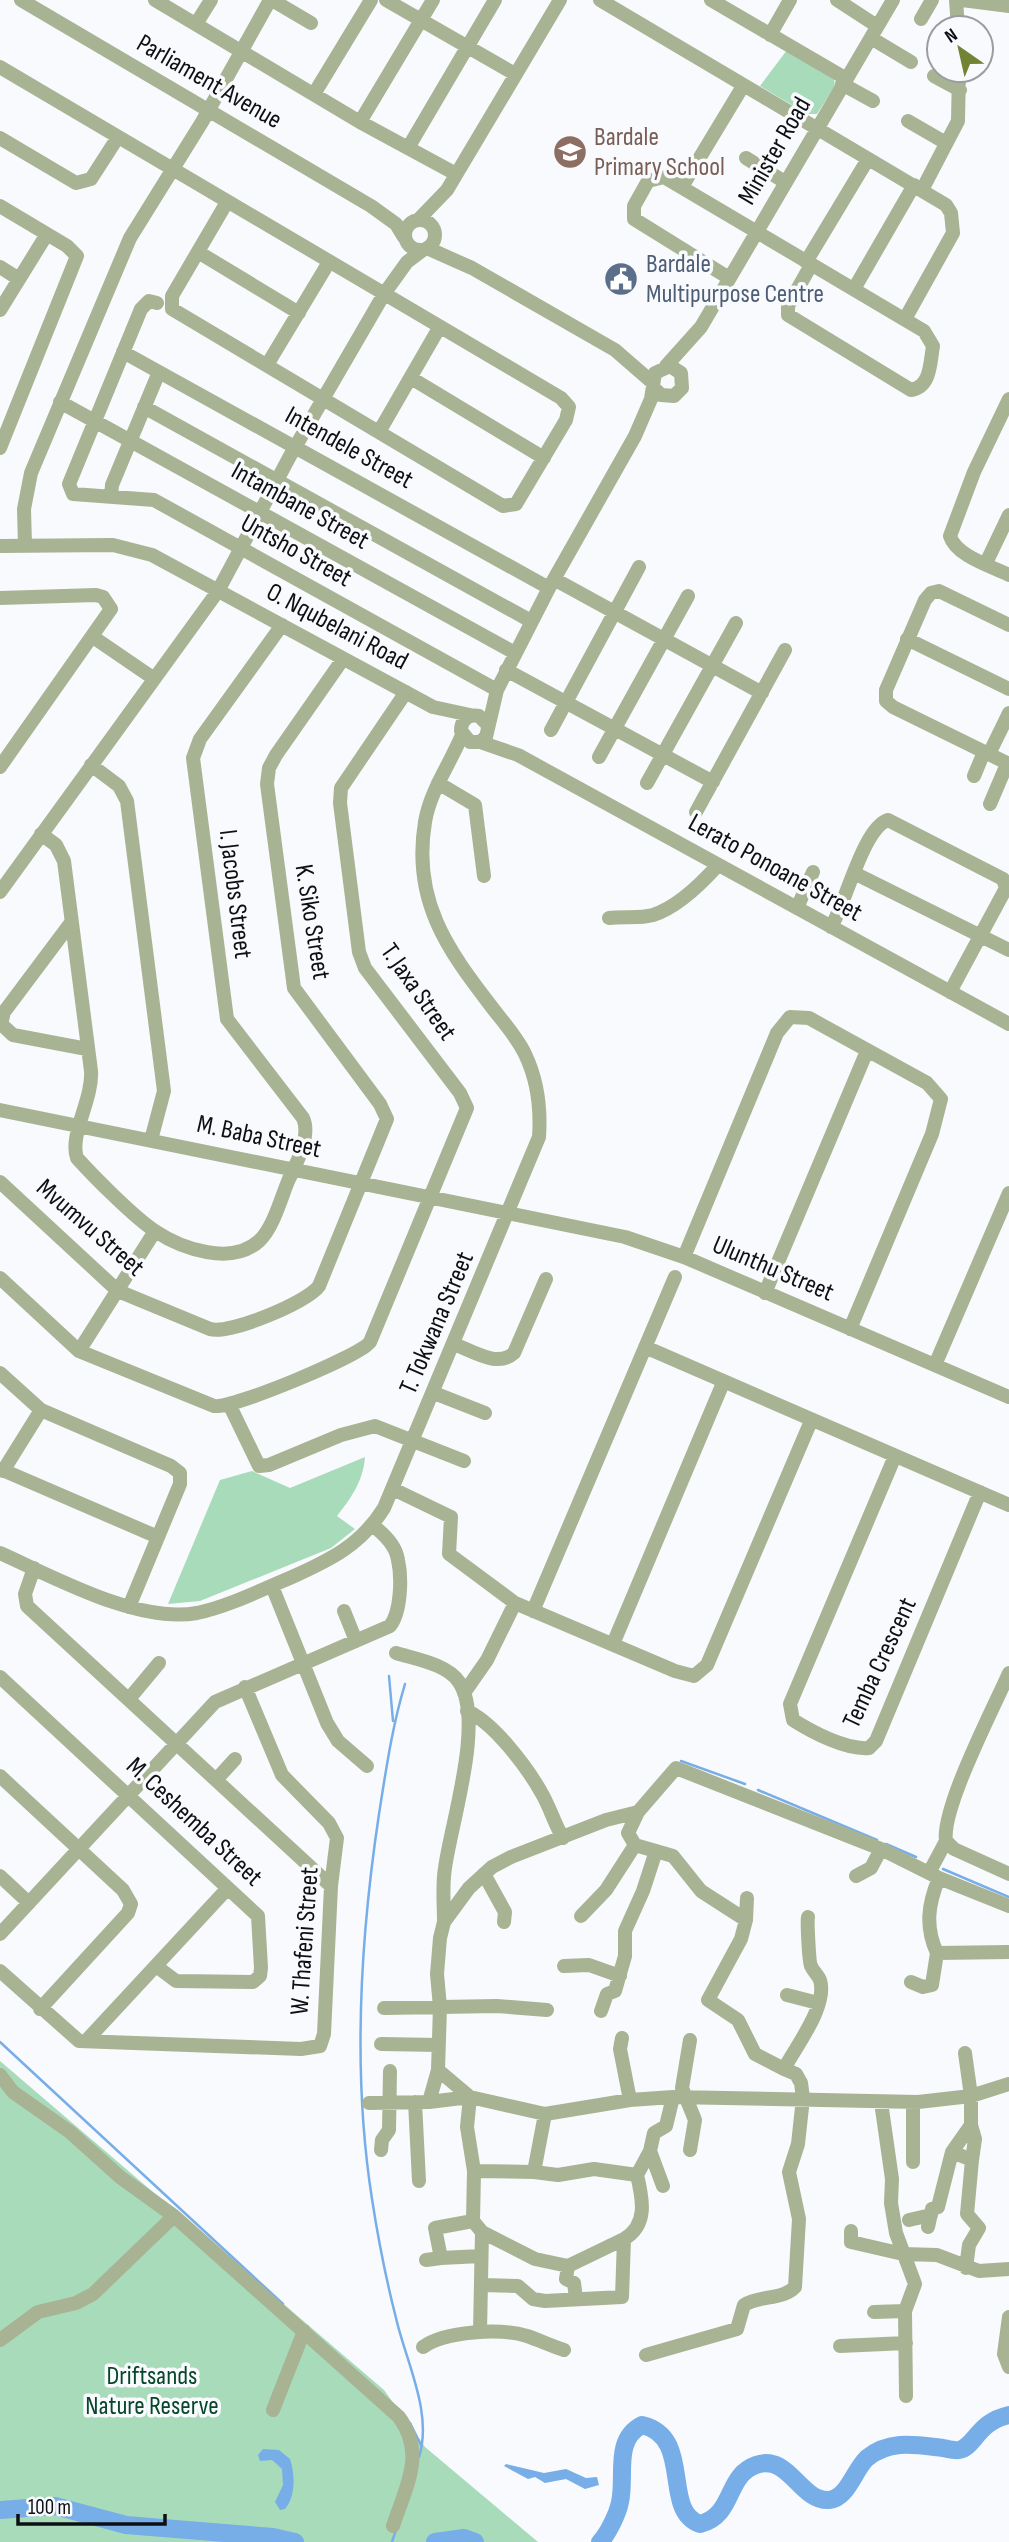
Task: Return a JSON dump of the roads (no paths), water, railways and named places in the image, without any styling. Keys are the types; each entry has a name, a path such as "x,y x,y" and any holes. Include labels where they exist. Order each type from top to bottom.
{"street":[{"name":"Parliament Avenue","path":"21,0 371,206 396,224 405,239"},
{"path":"155,0 360,122 456,174"},
{"path":"197,24 211,0"},
{"path":"25,545 24,509 29,483 60,402 130,238 271,0 312,23"},
{"path":"314,94 371,0"},
{"path":"386,0 515,74"},
{"path":"360,122 433,0"},
{"path":"408,148 495,0"},
{"path":"0,892 218,591 296,446 384,294 407,262 425,249 434,231 447,190 560,0"},
{"path":"600,0 946,205 951,214 953,233 905,318"},
{"path":"770,35 790,0"},
{"path":"837,0 911,62"},
{"name":"Minister Road","path":"683,377 701,327 893,0"},
{"path":"921,19 932,0"},
{"path":"962,0 1009,6"},
{"path":"720,2 873,101"},
{"path":"0,67 566,402 569,407 566,421 519,501 509,507 503,506 164,304 145,303 95,421"},
{"path":"949,84 960,90"},
{"path":"854,289 959,118 960,84"},
{"path":"682,187 743,86"},
{"path":"908,121 946,143"},
{"path":"0,138 67,178 83,183 91,179 118,137"},
{"path":"746,158 785,182"},
{"path":"729,278 634,219 634,206 652,178 664,177 682,187 756,233 808,263 905,318 928,334 933,346 925,384 911,390 788,315 788,306 808,263 868,159"},
{"path":"393,280 407,227 447,190"},
{"path":"164,304 172,296 227,202"},
{"path":"0,206 73,252 77,263 0,449"},
{"name":"Parliament Avenue","path":"371,206 417,220"},
{"path":"417,220 428,222 472,268"},
{"path":"0,310 47,234"},
{"path":"405,239 410,247 425,249 472,268 615,350 664,367 677,368 683,377 682,387 635,436"},
{"path":"198,252 299,313"},
{"path":"267,365 329,262"},
{"path":"0,267 19,279"},
{"name":"Minister Road","path":"664,367 701,327"},
{"path":"379,432 439,328"},
{"path":"615,350 661,395 671,397"},
{"name":"Intendele Street","path":"123,352 762,693"},
{"path":"497,690 463,720 469,738 488,727 497,690 506,670 635,436 655,373 664,367"},
{"path":"111,497 112,485 159,372"},
{"path":"411,378 544,458"},
{"path":"1009,399 974,472 950,536 952,545 960,551 1009,575"},
{"name":"Intambane Street","path":"60,402 515,653"},
{"path":"144,407 531,621"},
{"name":"Untsho Street","path":"95,421 69,484 70,490 77,497 155,500 497,690"},
{"path":"986,563 1009,515"},
{"name":"O. Nqubelani Road","path":"0,546 113,545 139,550 433,707 469,738"},
{"path":"551,730 639,567"},
{"path":"990,804 1008,764 886,701 886,690 907,639 931,593 939,591 1009,625"},
{"path":"0,598 96,596 107,601 111,609 0,767"},
{"path":"599,757 688,596"},
{"path":"647,783 736,623"},
{"name":"I. Jacobs Street","path":"155,1231 214,1255 229,1255 257,1243 268,1227 305,1135 305,1124 231,1024 225,1011 193,763 195,747 200,739 282,625"},
{"path":"93,637 153,678"},
{"path":"907,639 1009,689"},
{"path":"696,812 785,650"},
{"name":"K. Siko Street","path":"344,659 276,755 269,768 267,784 294,988 380,1104 387,1119 363,1184"},
{"path":"506,670 713,782"},
{"name":"T. Jaxa Street","path":"406,692 345,780 340,803 361,960 466,1101 466,1116 432,1199"},
{"name":"O. Nqubelani Road","path":"433,707 483,718 488,727"},
{"path":"974,776 1009,713"},
{"name":"Lerato Ponoane Street","path":"488,727 518,755"},
{"name":"Lerato Ponoane Street","path":"469,738 518,755 1009,1024"},
{"name":"T. Tokwana Street","path":"0,1553 129,1607 163,1615 197,1612 272,1586 336,1558 372,1525 393,1489 509,1215 539,1137 538,1089 518,1041 456,961 432,913 423,845 428,809 438,783 469,738"},
{"path":"91,765 119,786 127,801 164,1091 151,1140"},
{"path":"438,783 475,805 484,876"},
{"path":"831,927 869,841 883,821 888,820 916,834 1006,883 950,992"},
{"path":"41,834 56,845 64,861 92,1085 75,1147 77,1158 155,1231 79,1351"},
{"path":"608,918 652,915 663,910 703,881 718,865"},
{"path":"797,908 813,872"},
{"path":"856,874 1009,950"},
{"path":"70,924 4,1012 1,1024 13,1035 87,1049"},
{"path":"684,1257 777,1033 786,1020 802,1016 933,1087 939,1093 942,1104 850,1329"},
{"path":"765,1293 867,1051"},
{"name":"M. Baba Street","path":"0,1110 509,1215"},
{"name":"Mvumvu Street","path":"0,1182 118,1291 220,1331 306,1298 319,1286 363,1184"},
{"path":"935,1365 1009,1193"},
{"path":"0,1278 79,1351 214,1406 230,1406 367,1347 432,1199"},
{"name":"Ulunthu Street","path":"509,1215 625,1237 684,1257 1009,1397"},
{"path":"533,1611 675,1277"},
{"path":"454,1344 499,1361 507,1360 514,1353 546,1279"},
{"path":"645,1347 1009,1505"},
{"path":"0,1373 41,1410 178,1470 180,1484 129,1607"},
{"path":"613,1644 723,1383"},
{"path":"434,1393 485,1413"},
{"path":"230,1406 259,1466 269,1465 369,1426 386,1429 464,1461"},
{"path":"41,1410 1,1470 158,1536"},
{"path":"393,1489 451,1517 449,1554 515,1603 690,1675 697,1675 707,1665 811,1421"},
{"name":"Temba Crescent","path":"895,1456 790,1704 793,1720 813,1730 859,1748 869,1748 876,1741 979,1492"},
{"path":"0,1934 215,1702 390,1626 397,1617 398,1560 384,1536 372,1525"},
{"path":"34,1568 26,1589 27,1606 331,1885"},
{"path":"272,1586 333,1733 367,1766"},
{"path":"464,1693 487,1660 515,1603"},
{"path":"344,1611 356,1640"},
{"path":"396,1653 446,1672 459,1682 467,1711 468,1744 444,1872 444,1922 438,1955 438,2070 422,2102 419,2181"},
{"path":"129,1699 159,1663"},
{"path":"911,1982 923,1987 932,1984 937,1953 930,1938 928,1918 950,1814 964,1774 1009,1673"},
{"name":"M. Ceshemba Street","path":"0,1677 228,1888 260,1921 261,1968 257,1980 248,1983 176,1981 156,1966"},
{"name":"W. Thafeni Street","path":"0,1971 72,2037 86,2041 302,2049 320,2046 324,2034 335,1834 282,1775 245,1687"},
{"path":"467,1711 479,1716 505,1743 541,1791 563,1838"},
{"path":"216,1780 235,1759"},
{"path":"746,1920 701,1891 673,1856 635,1845 628,1833 638,1812 676,1768 881,1849 1009,1906"},
{"path":"0,1776 128,1895 131,1909 40,2009"},
{"path":"444,1922 484,1874 511,1857 606,1820 638,1812"},
{"path":"946,1841 954,1849 1009,1874"},
{"path":"581,1916 606,1890 635,1845"},
{"path":"856,1876 872,1868 881,1849"},
{"path":"601,2011 607,1994 615,1992 625,1956 625,1931 643,1891 656,1851"},
{"path":"484,1874 505,1912 504,1922"},
{"path":"0,1876 29,1903"},
{"path":"86,2041 228,1888"},
{"path":"646,2355 737,2329 744,2305 790,2292 795,2287 799,2220 789,2172 798,2144 803,2098 801,2083 796,2074 755,2054 737,2020 708,2000 741,1939 746,1920 747,1898"},
{"path":"784,2069 802,2034 814,2021 818,2003 820,1981 811,1966 808,1917"},
{"path":"937,1953 1009,1952"},
{"path":"564,1966 589,1965 620,1976"},
{"path":"787,1995 818,2003"},
{"path":"384,2008 530,2007 547,2010"},
{"path":"622,2038 620,2049 630,2100"},
{"path":"481,2256 434,2259 435,2228 477,2227 535,2259 568,2266 638,2230 641,2219 637,2175 639,2166 650,2151 654,2133 666,2126 679,2097 690,2040"},
{"path":"381,2044 439,2045"},
{"path":"965,2053 971,2096 971,2125 975,2139 967,2214 979,2228 969,2245 966,2268"},
{"path":"438,2070 470,2096"},
{"path":"381,2150 389,2130 390,2071"},
{"path":"0,2075 13,2092 70,2132 120,2177 174,2216 391,2408 407,2427 415,2456 393,2526"},
{"path":"369,2104 422,2102 470,2096 545,2114 630,2100 679,2097 913,2102 971,2096 1009,2084"},
{"path":"470,2096 468,2142 474,2171 481,2256 480,2332"},
{"path":"679,2097 695,2120 690,2150"},
{"path":"881,2102 892,2179 891,2203 903,2254 915,2284 905,2311 906,2396"},
{"path":"913,2102 913,2162"},
{"path":"534,2172 545,2114"},
{"path":"909,2220 929,2221 941,2199 952,2152 971,2125"},
{"path":"650,2151 663,2186"},
{"path":"952,2152 972,2160"},
{"path":"474,2171 558,2175 606,2169 637,2175"},
{"path":"0,2340 38,2312 76,2303 93,2294 174,2216"},
{"path":"851,2231 853,2244 903,2254 937,2255 966,2268 986,2272 1009,2269"},
{"path":"481,2286 518,2286 537,2300 622,2297 624,2239"},
{"path":"568,2266 566,2279 574,2283 576,2298"},
{"path":"873,2312 905,2311"},
{"path":"1009,2317 1004,2354 1009,2367"},
{"path":"273,2410 304,2331"},
{"path":"424,2347 439,2338 480,2332 525,2335 564,2350"},
{"path":"841,2346 906,2343"}],"water":[{"path":"263,2449 279,2450 290,2459 294,2485 285,2509 280,2510 275,2502 283,2485 282,2469 272,2460 260,2461 258,2455"},
{"path":"506,2464 544,2473 566,2469 586,2478 597,2477 599,2485 585,2489 566,2479 545,2483 535,2477 528,2479 504,2466"}],"waterway":[{"path":"389,1676 393,1721"},
{"path":"405,1684 396,1716 372,1862 363,1958 360,2055 366,2151 382,2258 400,2335 421,2405 423,2423 419,2457"},
{"path":"681,1761 745,1784"},
{"path":"758,1790 877,1840"},
{"path":"886,1844 916,1857"},
{"path":"943,1869 1009,1897"},
{"path":"0,2042 283,2304"},
{"path":"600,2542 619,2507 622,2459 627,2440 642,2425 658,2432 668,2444 682,2505 688,2517 700,2524 719,2513 739,2478 746,2470 756,2465 767,2463 777,2466 810,2494 829,2500 841,2494 862,2463 876,2452 904,2445 959,2450 990,2423 1009,2415"},
{"path":"410,2423 421,2445"},
{"path":"0,2510 55,2506 126,2525 273,2537 295,2542"},
{"path":"392,2542 396,2530"},
{"path":"435,2542 464,2538 475,2542"}],"place":[{"name":"Bardale Primary School","path":"570,152"},
{"name":"Bardale Multipurpose Centre","path":"621,279"}],"park label":[{"name":"Driftsands Nature Reserve","path":"152,2391"}]}
